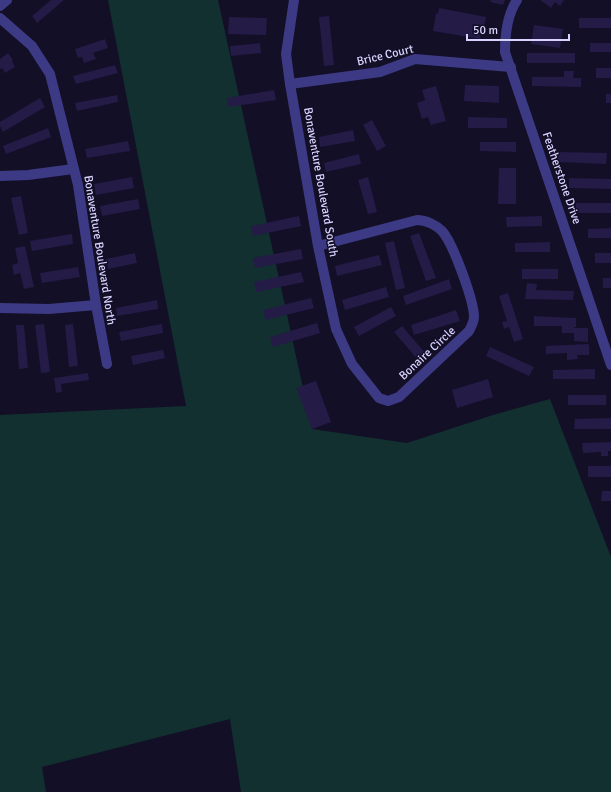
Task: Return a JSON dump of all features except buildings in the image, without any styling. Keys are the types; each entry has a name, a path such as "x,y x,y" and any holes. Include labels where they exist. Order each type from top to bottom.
{"street":[{"path":"0,6 7,0"},
{"name":"Bonaventure Boulevard South","path":"294,0 286,54 290,84 318,246 336,329 352,364"},
{"name":"Featherstone Drive","path":"517,0 510,13 505,34 505,52 611,365"},
{"name":"Bonaventure Boulevard North","path":"0,18 32,46 50,74 78,185 96,305 107,364"},
{"name":"Brice Court","path":"290,84 380,72 415,59 511,67"},
{"path":"0,176 28,176 73,169"},
{"name":"Bonaire Circle","path":"318,246 418,220 425,220 442,231 454,251 473,308 474,319 469,331 399,396 388,401 379,398 352,364"},
{"path":"0,308 50,309 96,305"}],"green space":[{"path":"108,0 218,0 312,429 407,443 493,415 550,399 611,557 611,792 241,792 230,719 42,767 46,792 0,792 0,415 186,406"}]}
